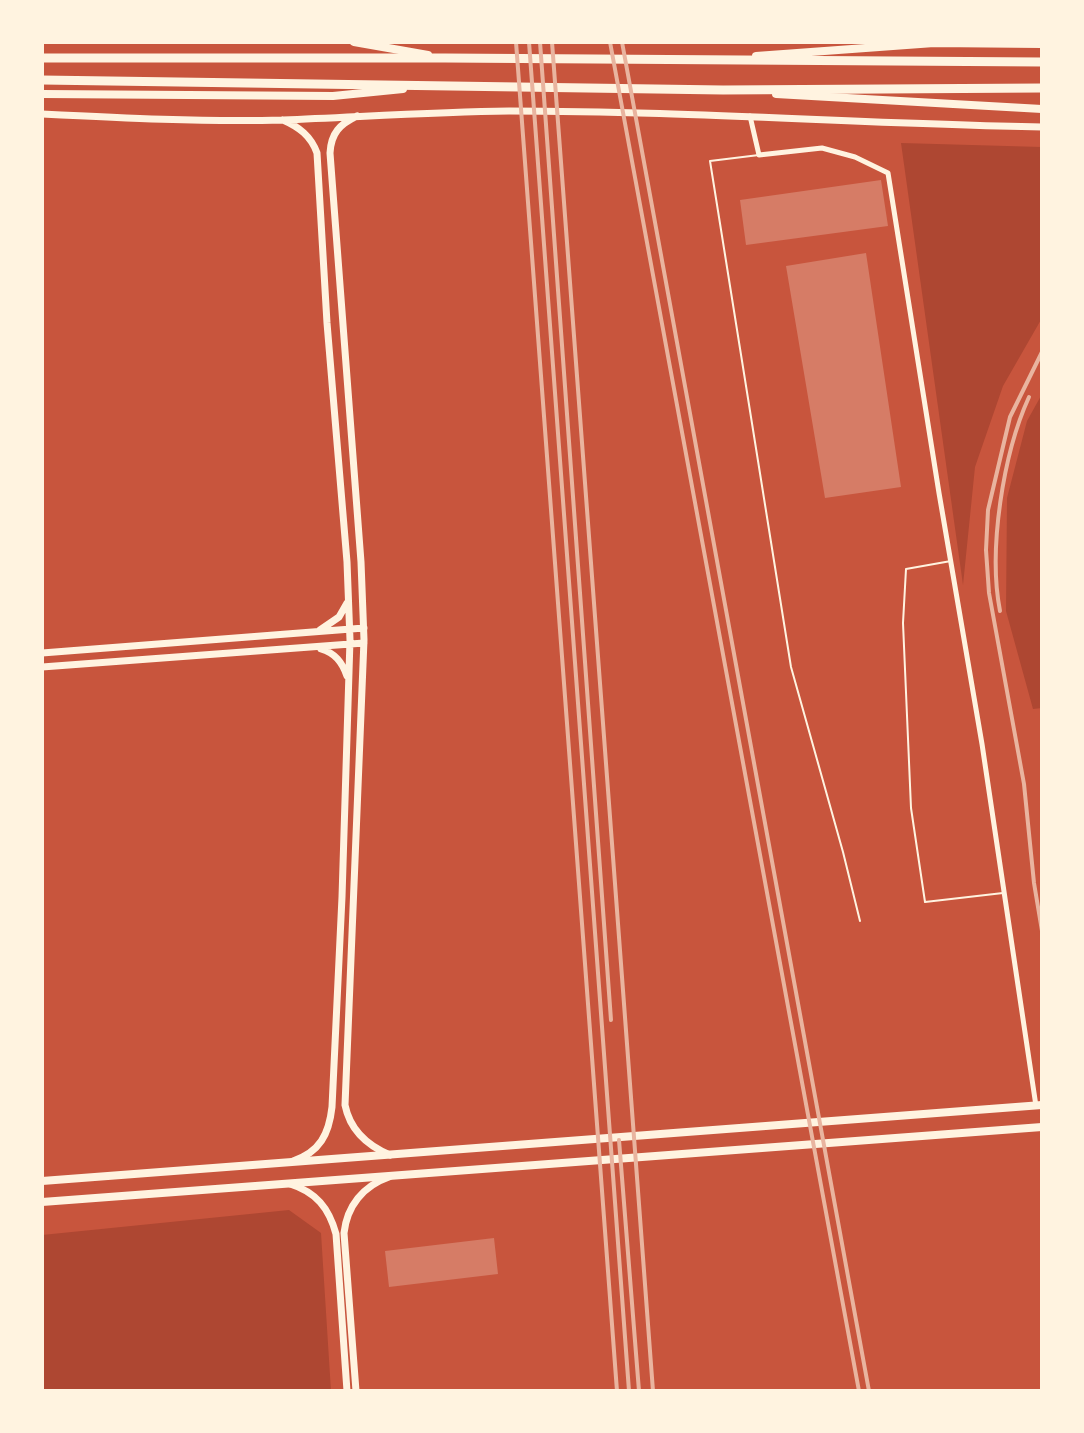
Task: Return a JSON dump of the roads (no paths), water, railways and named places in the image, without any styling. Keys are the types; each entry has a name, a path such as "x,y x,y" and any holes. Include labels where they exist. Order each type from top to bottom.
{"highway":[{"path":"42,58 1042,62"},
{"path":"42,80 723,90 1042,88"}],"main road":[{"path":"354,42 445,58"},
{"path":"713,60 934,43 1042,44"},
{"path":"42,94 333,96 439,85"},
{"path":"723,90 1042,109"},
{"path":"42,1181 1039,1106"},
{"path":"42,1202 1042,1126"}],"street":[{"path":"42,114 155,120 283,120 509,111 750,116 1042,127"},
{"path":"357,116 345,121 330,140 364,628 345,1105 348,1118 355,1130 375,1148 390,1155"},
{"path":"750,116 759,155 822,148 855,157 888,173 1039,1106"},
{"path":"283,120 295,125 303,132 313,142 317,153 350,629 350,684 332,1107 330,1121 321,1145 311,1153 288,1163"},
{"path":"314,632 339,617 347,603 348,592"},
{"path":"42,652 364,628"},
{"path":"42,667 364,643"},
{"path":"309,647 324,650 338,658 346,671 350,684"},
{"path":"356,1391 345,1223 362,1193 374,1184 392,1176"},
{"path":"290,1184 304,1188 315,1195 328,1212 334,1228 347,1391"}],"lane":[{"path":"759,155 710,161 791,667 860,921"},
{"path":"951,561 906,569 903,623 911,808 925,902 1003,893"}],"railway":[{"path":"516,42 617,1391"},
{"path":"529,42 629,1391"},
{"path":"540,42 611,1020"},
{"path":"552,42 653,1391"},
{"path":"610,42 859,1391"},
{"path":"622,42 869,1391"},
{"path":"1042,352 1010,417 988,510 986,550 989,593 1024,784 1034,883 1042,931"},
{"path":"1000,611 996,560 1000,502 1012,446 1029,397"},
{"path":"619,1140 639,1391"}]}
